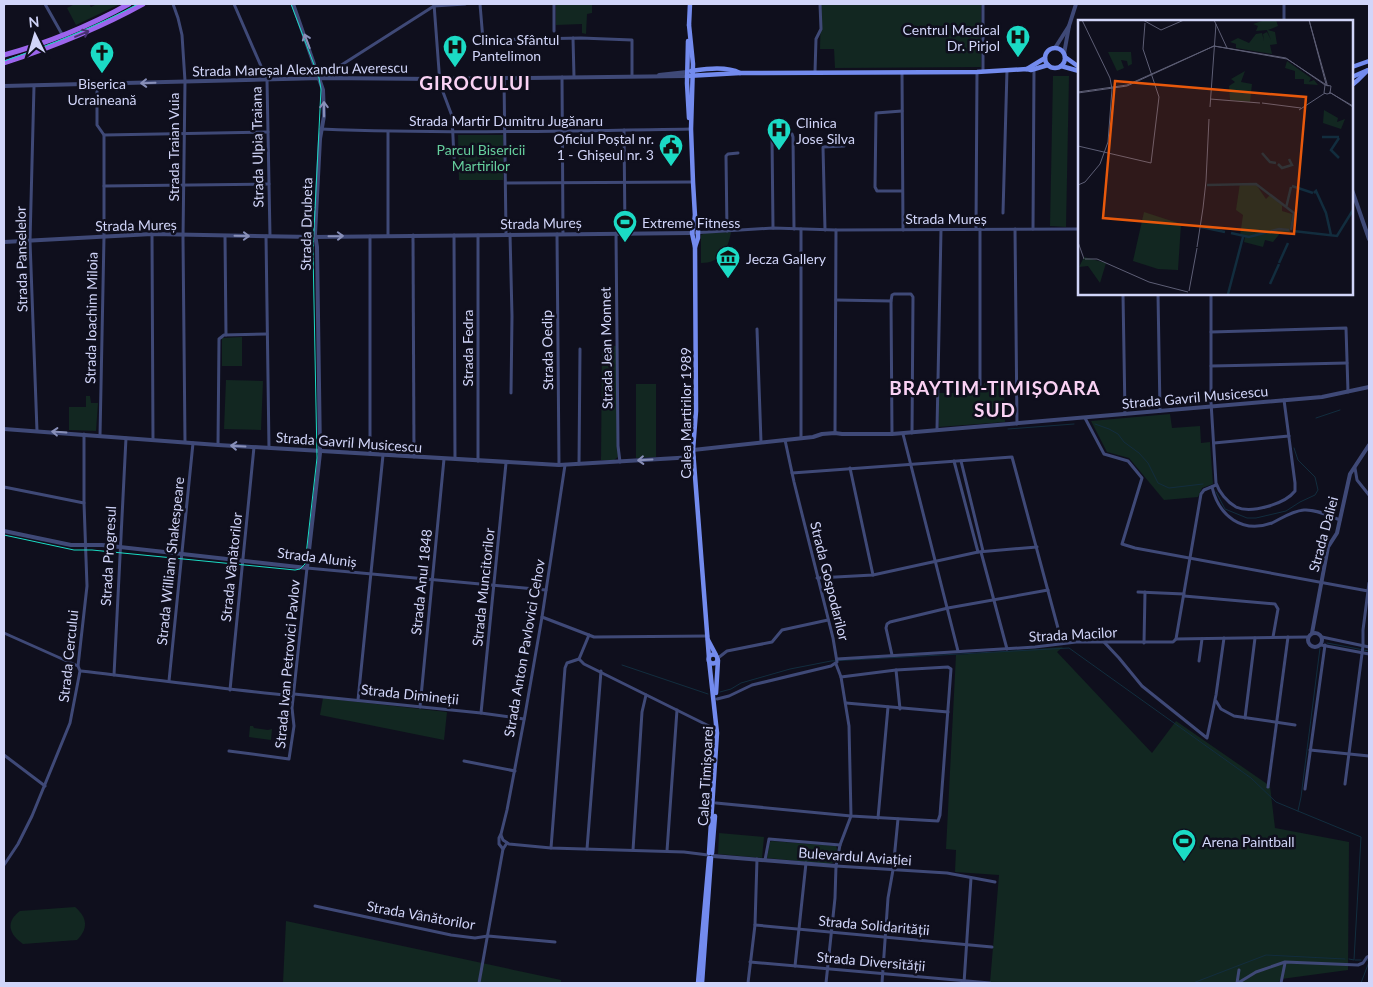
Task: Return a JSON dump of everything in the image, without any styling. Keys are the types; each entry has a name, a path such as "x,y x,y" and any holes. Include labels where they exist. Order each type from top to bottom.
{"main road":[{"path":"4,55 63,36 129,4"},
{"path":"4,63 83,34 143,4"},
{"name":"Calea Martirilor 1989","path":"690,4 692,182 695,216 698,224 695,233 696,411 694,457 709,659 715,699"},
{"path":"1027,69 1045,58 1049,50 1055,48 1060,50 1078,66"},
{"path":"1061,66 1065,55"},
{"path":"1045,58 1048,65"},
{"path":"1353,67 1369,61"},
{"path":"690,73 983,72 1034,69 1048,65 1078,71"},
{"path":"1353,77 1368,70"},
{"path":"1353,84 1368,70"},
{"name":"Calea Martirilor 1989","path":"708,638 717,658"},
{"path":"709,659 713,663 717,658"},
{"path":"715,699 717,658"},
{"name":"Calea Timișoarei","path":"700,983 716,774 717,730 715,699"},
{"name":"Calea Timișoarei","path":"710,856 720,746 715,699"}],"street":[{"path":"45,4 63,36"},
{"name":"Strada Traian Vuia","path":"173,4 182,34 184,82 185,442"},
{"name":"Strada Ulpia Traiana","path":"234,4 267,80 269,448"},
{"name":"Strada Drubeta","path":"293,4 324,90 324,116 321,128 315,237 320,451"},
{"path":"321,78 434,5 464,4"},
{"path":"480,4 483,40 573,38 632,40 632,76"},
{"path":"554,4 554,32"},
{"path":"815,73 816,39 821,29 820,4"},
{"path":"983,4 983,72"},
{"path":"1065,55 1069,26 1076,4"},
{"path":"1284,4 1284,20"},
{"path":"434,5 441,90 452,116 454,158"},
{"path":"1055,48 1069,26"},
{"path":"573,38 574,77"},
{"path":"1032,229 1034,69"},
{"path":"1003,213 1006,70"},
{"path":"902,72 903,230"},
{"path":"977,72 980,386"},
{"name":"Strada Mareșal Alexandru Averescu","path":"4,86 321,78 657,76 690,73"},
{"path":"562,77 563,234"},
{"path":"504,78 506,183 512,316 511,393"},
{"name":"Strada Ioachim Miloia","path":"97,84 97,125 104,134 100,436"},
{"name":"Strada Panselelor","path":"34,86 30,241 37,431"},
{"path":"902,111 876,113 875,188 878,190 902,191"},
{"name":"Strada Martir Dumitru Jugănaru","path":"321,128 388,132 563,132 691,129"},
{"path":"624,130 625,233"},
{"path":"104,134 268,132"},
{"path":"388,132 388,236"},
{"path":"792,134 794,229"},
{"path":"772,138 773,228"},
{"path":"825,230 824,147 844,146"},
{"path":"727,231 726,156 738,153"},
{"path":"506,183 692,182"},
{"path":"104,186 269,184"},
{"path":"1353,193 1369,236"},
{"name":"Strada Mureș","path":"4,242 152,234 315,237 695,233 773,228 825,230 1078,229"},
{"path":"801,229 801,438"},
{"path":"1015,229 1017,424"},
{"path":"835,433 836,230"},
{"path":"936,431 941,230"},
{"name":"Strada Jean Monnet","path":"616,233 618,446 620,462"},
{"path":"152,234 153,440"},
{"name":"Strada Oedip","path":"557,234 559,465"},
{"path":"413,235 414,457"},
{"path":"454,235 455,460"},
{"name":"Strada Fedra","path":"478,235 478,461"},
{"path":"225,236 226,335"},
{"path":"370,236 370,454"},
{"path":"892,434 891,296 894,294 911,294 913,297 912,433"},
{"path":"1123,295 1125,414"},
{"path":"1158,295 1160,411"},
{"path":"1211,295 1214,486 1217,504 1228,516 1244,526 1267,524 1295,511 1307,510 1340,520"},
{"path":"836,300 891,301"},
{"path":"1211,332 1346,328 1348,392"},
{"path":"758,329 761,442"},
{"path":"218,445 220,337 226,335 267,334"},
{"path":"579,464 580,349"},
{"path":"1211,366 1347,362"},
{"name":"Strada Gavril Musicescu","path":"694,450 835,433 903,434 1322,397 1369,387"},
{"path":"1214,486 1226,499 1239,508 1266,507 1290,497 1296,488 1284,400"},
{"path":"1085,418 1104,454 1128,460 1142,478 1122,544 1368,591"},
{"name":"Strada Gavril Musicescu","path":"4,429 218,445 559,465 694,457"},
{"name":"Strada Cercului","path":"4,865 18,844 32,816 70,723 80,670 78,666 87,586 84,434"},
{"path":"903,434 958,651"},
{"path":"1214,442 1289,436"},
{"name":"Strada Progresul","path":"114,675 126,438"},
{"name":"Strada Gospodarilor","path":"785,440 846,703 850,738 851,816"},
{"name":"Strada William Shakespeare","path":"169,681 193,443"},
{"name":"Strada Daliei","path":"1312,633 1328,546 1336,536 1348,482 1354,467 1369,445"},
{"name":"Strada Vânătorilor","path":"230,690 254,447"},
{"name":"Strada Ivan Petrovici Pavlov","path":"229,751 289,759 293,730 293,695 320,451"},
{"path":"358,700 383,455"},
{"path":"792,473 1012,457 1062,644"},
{"name":"Strada Anul 1848","path":"420,706 444,459"},
{"path":"954,461 995,599 1007,649"},
{"path":"961,461 981,552"},
{"name":"Strada Muncitorilor","path":"481,713 506,462"},
{"name":"Strada Anton Pavlovici Cehov","path":"501,834 515,772 566,465"},
{"path":"1354,467 1357,480 1369,495"},
{"path":"850,468 860,522 873,575"},
{"path":"1176,639 1201,494 1204,490 1214,486"},
{"path":"4,487 84,503"},
{"name":"Strada Aluniș","path":"4,531 71,545 120,547 370,575 546,590"},
{"path":"817,578 873,575 981,552 1036,547"},
{"path":"1345,784 1363,649 1363,630 1369,583"},
{"path":"892,655 887,624 890,622 948,608 1048,590"},
{"path":"1138,592 1275,604 1277,606 1273,637"},
{"path":"1144,643 1145,592"},
{"path":"542,617 594,637 708,638"},
{"path":"717,658 727,651 772,642 782,630 828,620"},
{"path":"4,632 78,666"},
{"path":"1369,647 1363,649 1323,645 1315,648 1310,645 1308,637 1316,632 1322,637 1363,649 1369,654"},
{"path":"551,848 565,668 567,664 579,659 588,635"},
{"path":"1268,787 1288,637"},
{"name":"Strada Macilor","path":"837,662 892,655 1062,644 1173,642 1176,639 1308,637"},
{"path":"1305,789 1323,645 1322,637"},
{"path":"1103,642 1142,686 1207,738 1215,700 1224,638"},
{"path":"1245,718 1256,638"},
{"path":"1199,661 1202,639"},
{"path":"579,659 584,664 717,730"},
{"path":"715,699 730,696 752,685 837,662"},
{"path":"716,803 851,816 938,821 951,669 948,667 896,670 841,677"},
{"name":"Strada Dimineții","path":"80,670 230,690 420,706 524,719"},
{"path":"896,670 900,708"},
{"path":"587,849 601,671"},
{"path":"633,850 641,731 646,695"},
{"path":"1215,700 1226,713 1245,718 1295,725"},
{"path":"846,703 948,712"},
{"path":"878,818 888,707"},
{"path":"667,851 677,710"},
{"path":"1310,750 1369,756"},
{"path":"4,755 45,786"},
{"path":"464,761 515,772"},
{"path":"826,983 836,866 840,845 851,816"},
{"path":"882,983 888,898 898,819"},
{"path":"479,983 503,849 507,843 501,834"},
{"path":"501,834 499,844 503,849"},
{"path":"765,860 769,839 840,845"},
{"name":"Bulevardul Aviației","path":"507,843 551,848 667,851 836,866 947,873 995,882"},
{"path":"748,983 755,925 757,859"},
{"path":"795,966 806,863"},
{"path":"964,982 971,878"},
{"name":"Strada Vânătorilor","path":"315,906 451,935 475,938 488,936 554,942"},
{"name":"Strada Solidarității","path":"755,925 992,947"},
{"path":"1237,983 1256,972 1285,962 1358,965 1363,963 1369,956"},
{"name":"Strada Diversității","path":"750,962 990,983"},
{"path":"1281,983 1285,962"},
{"path":"1237,983 1239,970"}],"green space":[{"path":"75,4 89,4 91,7 97,4 120,4 76,25 67,8"},
{"path":"556,4 592,4 592,13 587,14 586,34 582,33 582,24 556,25"},
{"path":"821,4 981,4 981,67 835,68 834,49 820,49"},
{"path":"1053,76 1069,76 1066,227 1050,226"},
{"name":"Parcul Bisericii Martirilor","path":"458,135 503,135 503,180 459,180"},
{"path":"731,232 728,244 722,254 713,261 701,263 701,235 705,233"},
{"path":"242,337 242,366 222,366 222,338"},
{"path":"602,346 616,346 618,457 614,460 601,460"},
{"path":"226,380 263,381 261,430 224,429"},
{"path":"984,383 1004,383 1005,422 939,427 939,393 955,393 955,387 977,387 980,389 983,388"},
{"path":"636,384 656,384 656,457 636,458"},
{"path":"86,396 90,396 91,403 98,403 96,431 69,430 69,407 86,407"},
{"path":"1170,414 1172,428 1200,426 1201,443 1210,442 1213,484 1202,488 1198,497 1164,500 1129,458 1107,452 1091,421"},
{"path":"1063,647 1057,652 1152,753 1176,721 1270,786 1275,828 1349,842 1348,970 1281,979 1278,983 990,983 999,875 955,872 956,850 946,849 956,655"},
{"path":"323,698 447,712 444,740 320,715"},
{"path":"250,726 268,730 272,729 271,740 249,737"},
{"path":"719,833 764,837 762,858 718,854"},
{"path":"770,842 836,846 835,862 829,864 767,858"},
{"path":"75,907 82,915 85,924 81,936 77,940 23,944 12,932 12,919 20,911"},
{"path":"286,921 561,980 561,983 283,983"}],"waterway":[{"path":"1316,418 1340,410"},
{"path":"1008,429 1074,424"},
{"path":"1095,424 1118,434 1124,442 1139,453 1148,463 1158,483 1169,488 1203,484"},
{"path":"1216,492 1225,509 1247,518 1256,518 1286,511 1315,495 1318,490 1315,477 1298,460 1294,448"},
{"path":"1327,643 1369,651"},
{"path":"720,692 731,689 741,683 790,669 831,661 1069,648 1251,778 1276,802 1361,837 1354,960 1349,959"},
{"path":"1298,811 1320,648"},
{"path":"622,665 708,694"},
{"path":"1193,983 1266,955 1345,959"},
{"path":"1355,960 1361,960"},
{"path":"1361,983 1369,962"}],"tram line":[{"path":"4,61 72,35 138,4"},
{"path":"4,535 74,550 92,550 295,570 300,569 305,564 317,458 313,250 321,89 319,78 291,4"}],"place":[{"name":"Centrul Medical Dr. Pirjol","path":"1018,58"},
{"name":"Clinica Sfântul Pantelimon","path":"455,68"},
{"name":"Biserica Ucraineană","path":"102,74"},
{"name":"Clinica Jose Silva","path":"779,151"},
{"name":"Oficiul Poștal nr. 1 - Ghișeul nr. 3","path":"671,167"},
{"name":"Extreme Fitness","path":"625,243"},
{"name":"Jecza Gallery","path":"728,279"},
{"name":"Arena Paintball","path":"1184,862"}],"district":[{"name":"GIROCULUI","path":"475,82"},
{"name":"BRAYTIM-TIMIȘOARA SUD","path":"995,398"}]}
